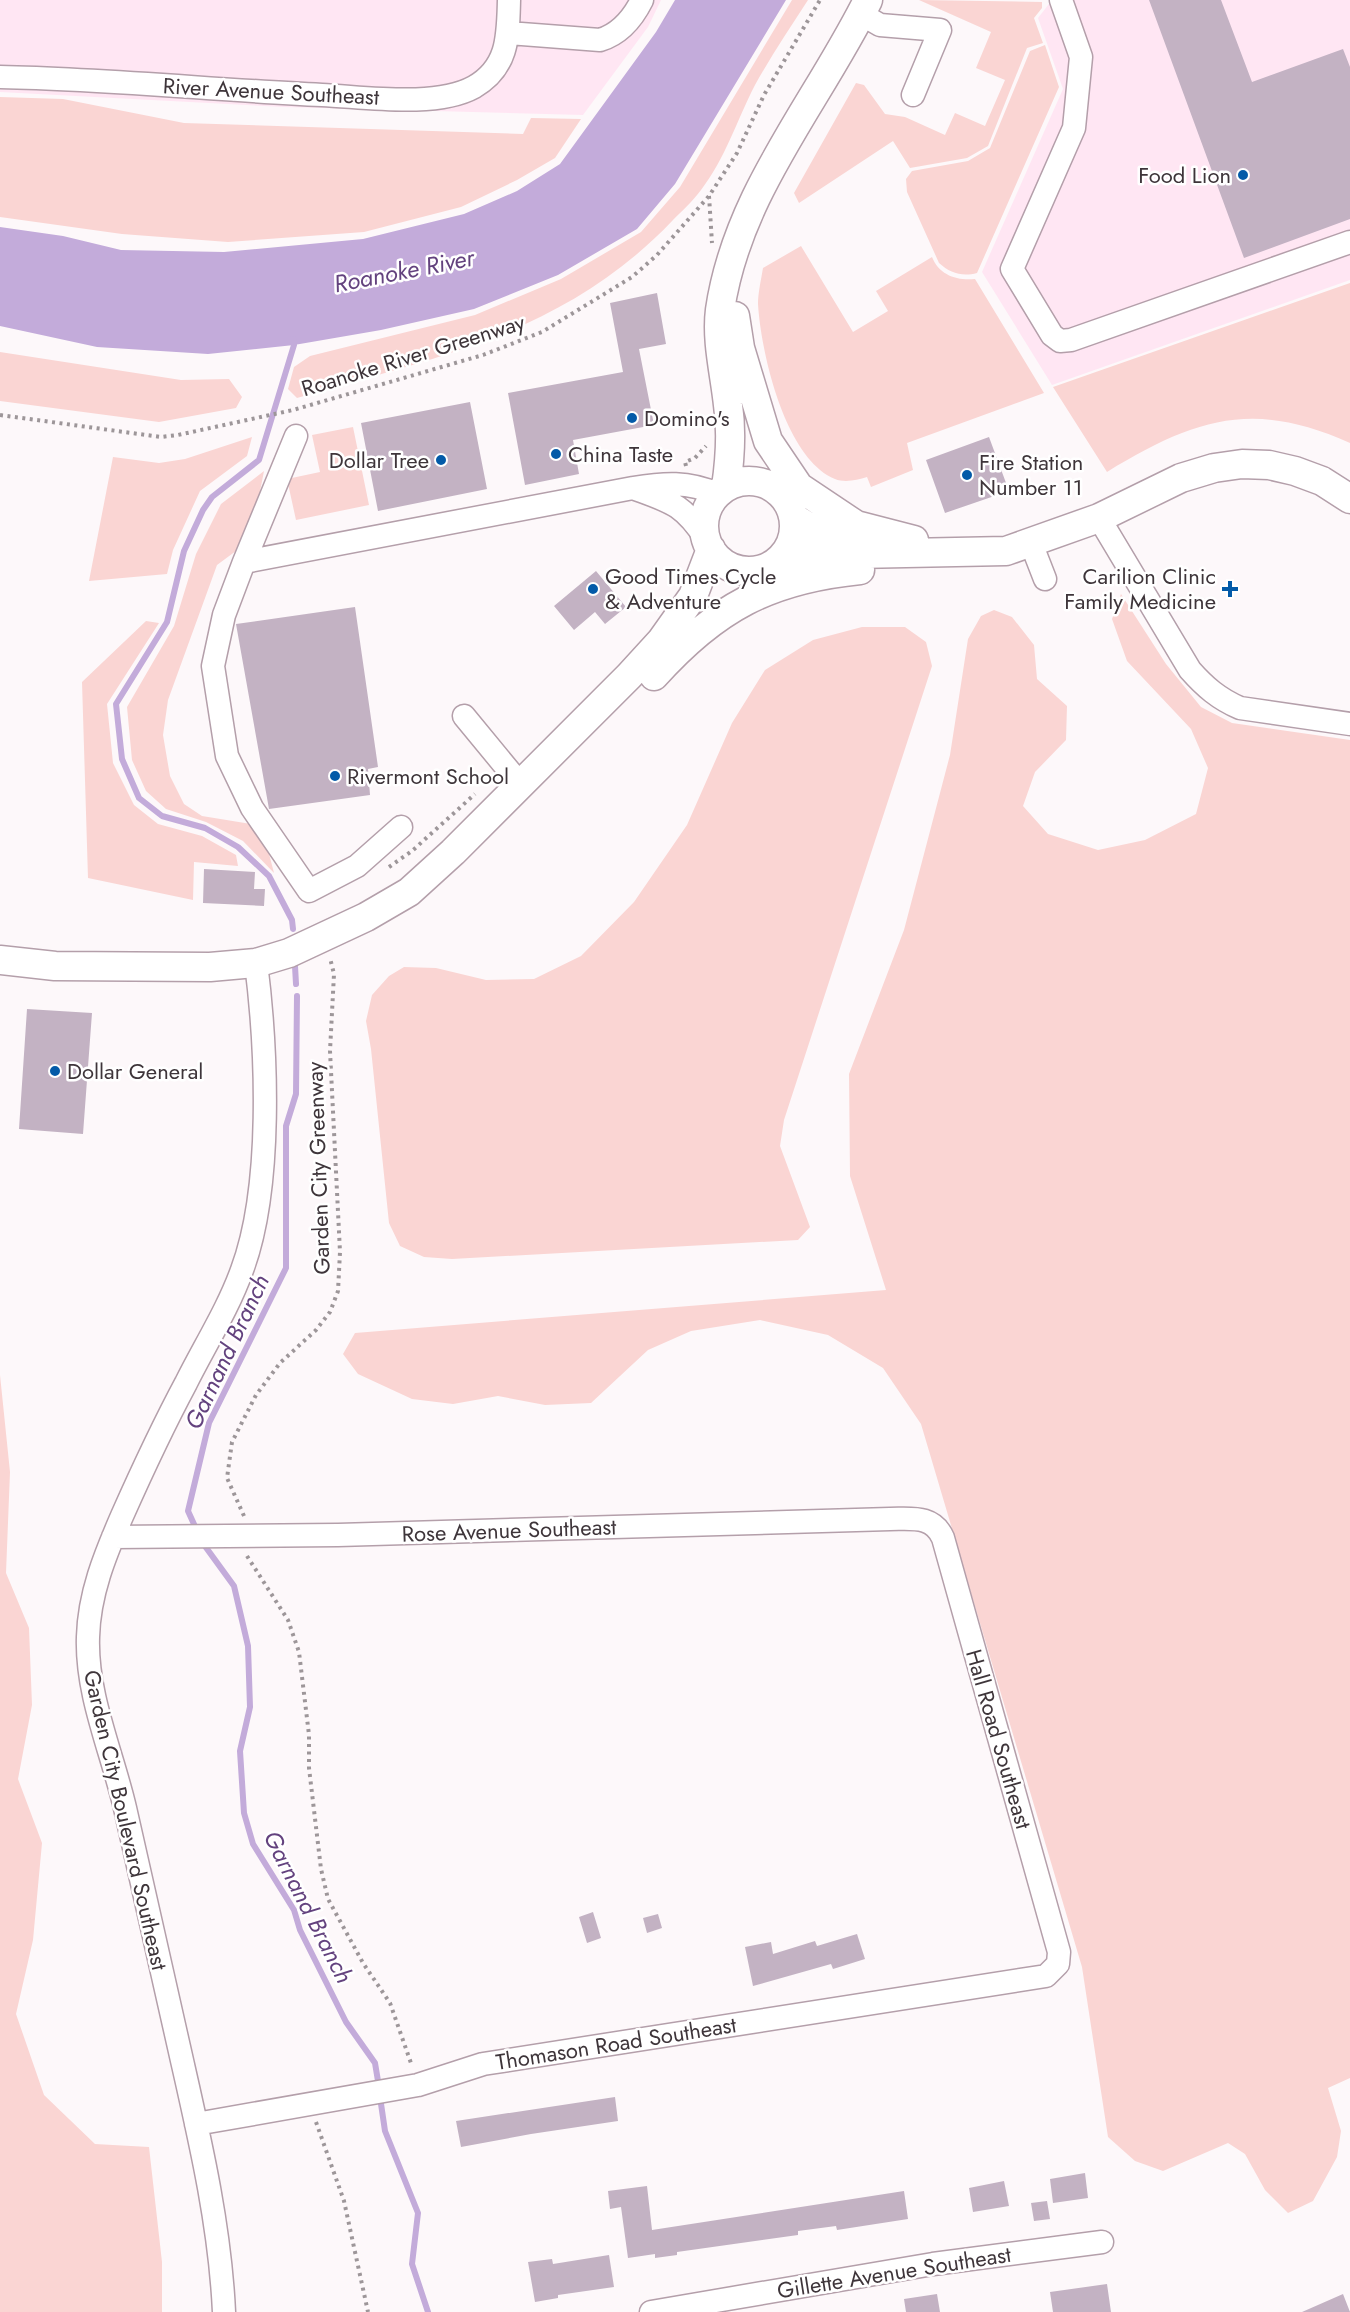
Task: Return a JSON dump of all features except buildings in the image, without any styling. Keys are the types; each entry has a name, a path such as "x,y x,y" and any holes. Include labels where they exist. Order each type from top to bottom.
{"main road":[{"path":"661,641 693,596 708,544 704,522 707,510 722,491 730,462 729,408 722,361 720,312 732,252 762,183 865,7"},
{"path":"728,274 740,348 768,441 799,487 856,525 972,552"},
{"path":"729,408 762,483"},
{"path":"0,960 55,966 210,967 256,963 325,938 409,892 453,852 513,776 586,721 639,692 676,652 719,616 760,593 786,582 833,573 963,567 1099,518 1181,478 1214,468 1242,464 1269,465 1322,481 1350,499"},
{"path":"586,721 661,641 719,593 785,554 794,536 794,518 786,499 774,488 762,483 742,482 722,491"},
{"path":"794,518 820,534 876,552"},
{"path":"708,544 720,560 730,567 763,569 806,555 972,552 1018,547"}],"street":[{"name":"River Avenue Southeast","path":"0,77 276,93 442,98 461,93 490,76 507,49 509,0"},
{"path":"508,33 600,40 613,37 629,21 642,0"},
{"path":"1061,0 1082,57 1074,129 1012,269 1052,335 1060,341 1071,340 1350,242"},
{"path":"865,7 880,25 939,30 913,95"},
{"path":"296,436 224,615 213,666 226,756 252,808 309,891 357,866 401,827"},
{"path":"244,562 663,483 683,483 722,491"},
{"path":"633,488 676,504 691,516 708,544"},
{"path":"1099,518 1190,670 1205,688 1224,701 1240,708 1350,724"},
{"path":"1018,547 1045,579"},
{"path":"464,716 513,776"},
{"name":"Garden City Boulevard Southeast","path":"224,2312 218,2240 196,2124 124,1803 90,1670 90,1609 97,1580 113,1537 147,1460 226,1307 250,1245 261,1186 264,1097 261,1005 256,963"},
{"name":"Rose Avenue Southeast","path":"113,1537 338,1535 904,1519"},
{"name":"Hall Road Southeast","path":"904,1519 932,1521 939,1527 944,1538 1059,1952 1058,1964 1054,1971 1039,1977"},
{"name":"Thomason Road Southeast","path":"196,2124 409,2087 483,2064 1039,1977"},
{"name":"Gillette Avenue Southeast","path":"651,2312 933,2264 1102,2242"}],"path":[{"name":"Roanoke River Greenway","path":"0,415 161,437 293,410 483,355 542,332 632,276 657,255 709,196 736,153 764,95 820,0"},
{"path":"709,196 710,252"},
{"path":"683,483 687,472 685,462 695,458 709,441"},
{"path":"384,870 412,852 513,776"},
{"name":"Garden City Greenway","path":"244,1523 244,1515 227,1478 232,1442 256,1395 279,1364 316,1330 330,1312 338,1291 340,1252 330,1051 334,974 329,953"},
{"path":"246,1552 247,1558 288,1620 299,1652 309,1735 310,1780 321,1869 328,1899 363,1963 390,2003 409,2087"},
{"path":"311,2104 344,2201 369,2312"}],"shaded area":[{"path":"0,0 661,0 648,27 583,115 284,107 0,92"},
{"path":"792,0 808,0 755,85 724,152 709,178 687,206 632,258 589,289 545,315 498,336 400,369 297,398 288,389 294,367 310,356 475,315 561,279 641,232 680,187"},
{"path":"919,0 1042,2 1042,8 1034,18 1043,43 1027,48 988,146 967,158 910,168 893,141 799,203 794,193 856,83 864,85 885,114 905,117 945,135 955,113 985,126 1005,80 976,68 991,32"},
{"path":"1052,0 1350,0 1350,280 1052,385 982,272 1063,89 1038,18"},
{"path":"1045,45 1059,87 977,273 966,275 952,272 939,263 907,192 906,179 912,171 968,161 990,148 1030,51"},
{"path":"0,97 63,99 184,123 523,134 531,118 581,119 555,158 517,180 461,207 364,232 228,242 122,234 0,217"},
{"path":"801,246 853,332 888,311 876,291 932,257 939,268 949,276 975,279 1044,393 907,443 913,470 871,487 867,477 847,481 835,479 817,467 802,450 789,427 770,375 760,325 758,300 763,268"},
{"path":"1350,283 1350,443 1315,429 1283,422 1253,419 1225,421 1168,439 1107,472 1053,387"},
{"path":"0,352 181,380 229,379 242,397 236,408 159,422 0,401"},
{"path":"353,427 369,505 296,520 287,479 320,472 312,435"},
{"path":"252,437 247,456 200,491 173,550 167,574 89,581 113,457 159,463 185,459"},
{"path":"264,471 254,522 244,545 217,565 168,700 163,735 170,776 184,804 202,816 251,824 266,842 274,873 243,841 206,822 166,809 146,791 132,760 127,707 174,626 196,554 221,504"},
{"path":"1121,594 1166,664 1201,707 1232,723 1350,740 1350,2078 1328,2088 1341,2131 1337,2157 1313,2201 1288,2213 1265,2190 1245,2154 1228,2143 1163,2171 1135,2161 1108,2137 1082,1967 921,1424 883,1368 828,1335 760,1320 691,1331 648,1350 591,1403 545,1405 498,1396 453,1404 412,1399 358,1374 343,1354 355,1333 886,1290 850,1176 849,1074 904,930 950,755 968,639 981,616 994,610 1012,617 1034,645 1037,679 1067,706 1066,740 1035,772 1023,806 1048,834 1098,850 1145,840 1196,814 1208,768 1191,729 1127,661 1112,619"},
{"path":"146,621 159,623 107,704 113,763 134,805 158,824 202,836 236,855 238,866 194,862 193,900 88,878 82,682"},
{"path":"862,627 905,627 926,642 932,666 784,1120 780,1146 810,1227 798,1240 452,1259 424,1257 400,1246 389,1223 371,1049 366,1021 372,995 389,976 404,967 436,968 486,980 534,979 581,956 634,902 687,825 732,723 765,670 813,640"},
{"path":"0,1375 10,1472 6,1573 29,1628 32,1705 18,1779 42,1843 33,1940 16,2014 44,2095 95,2144 149,2147 162,2262 162,2312 0,2312"}],"water":[{"name":"Roanoke River","path":"675,0 786,0 675,184 637,229 558,275 474,309 381,330 294,345 208,354 97,347 0,326 0,227 63,236 121,250 224,252 363,239 464,214 517,191 560,164 656,32"}],"waterway":[{"name":"Garnand Branch","path":"293,339 294,345 259,460 212,497 203,510 184,551 167,622 116,704 122,759 139,798 162,816 205,828 238,847 269,876 292,920 293,929"},
{"name":"Garnand Branch","path":"295,966 296,984"},
{"name":"Garnand Branch","path":"198,1533 188,1511 209,1423 286,1268 286,1126 296,1094 297,996"},
{"name":"Garnand Branch","path":"202,1542 234,1586 248,1646 250,1707 240,1751 244,1813 253,1844 294,1910 300,1930 346,2022 375,2063 379,2087"},
{"name":"Garnand Branch","path":"380,2097 385,2131 418,2213 412,2264 428,2312"}],"place":[{"name":"Food Lion","path":"1243,175"},
{"name":"Domino's","path":"632,418"},
{"name":"China Taste","path":"556,454"},
{"name":"Dollar Tree","path":"441,460"},
{"name":"Fire Station Number 11","path":"967,475"},
{"name":"Good Times Cycle & Adventure","path":"593,589"},
{"name":"Carilion Clinic Family Medicine","path":"1230,589"},
{"name":"Rivermont School","path":"335,776"},
{"name":"Dollar General","path":"55,1071"}]}
